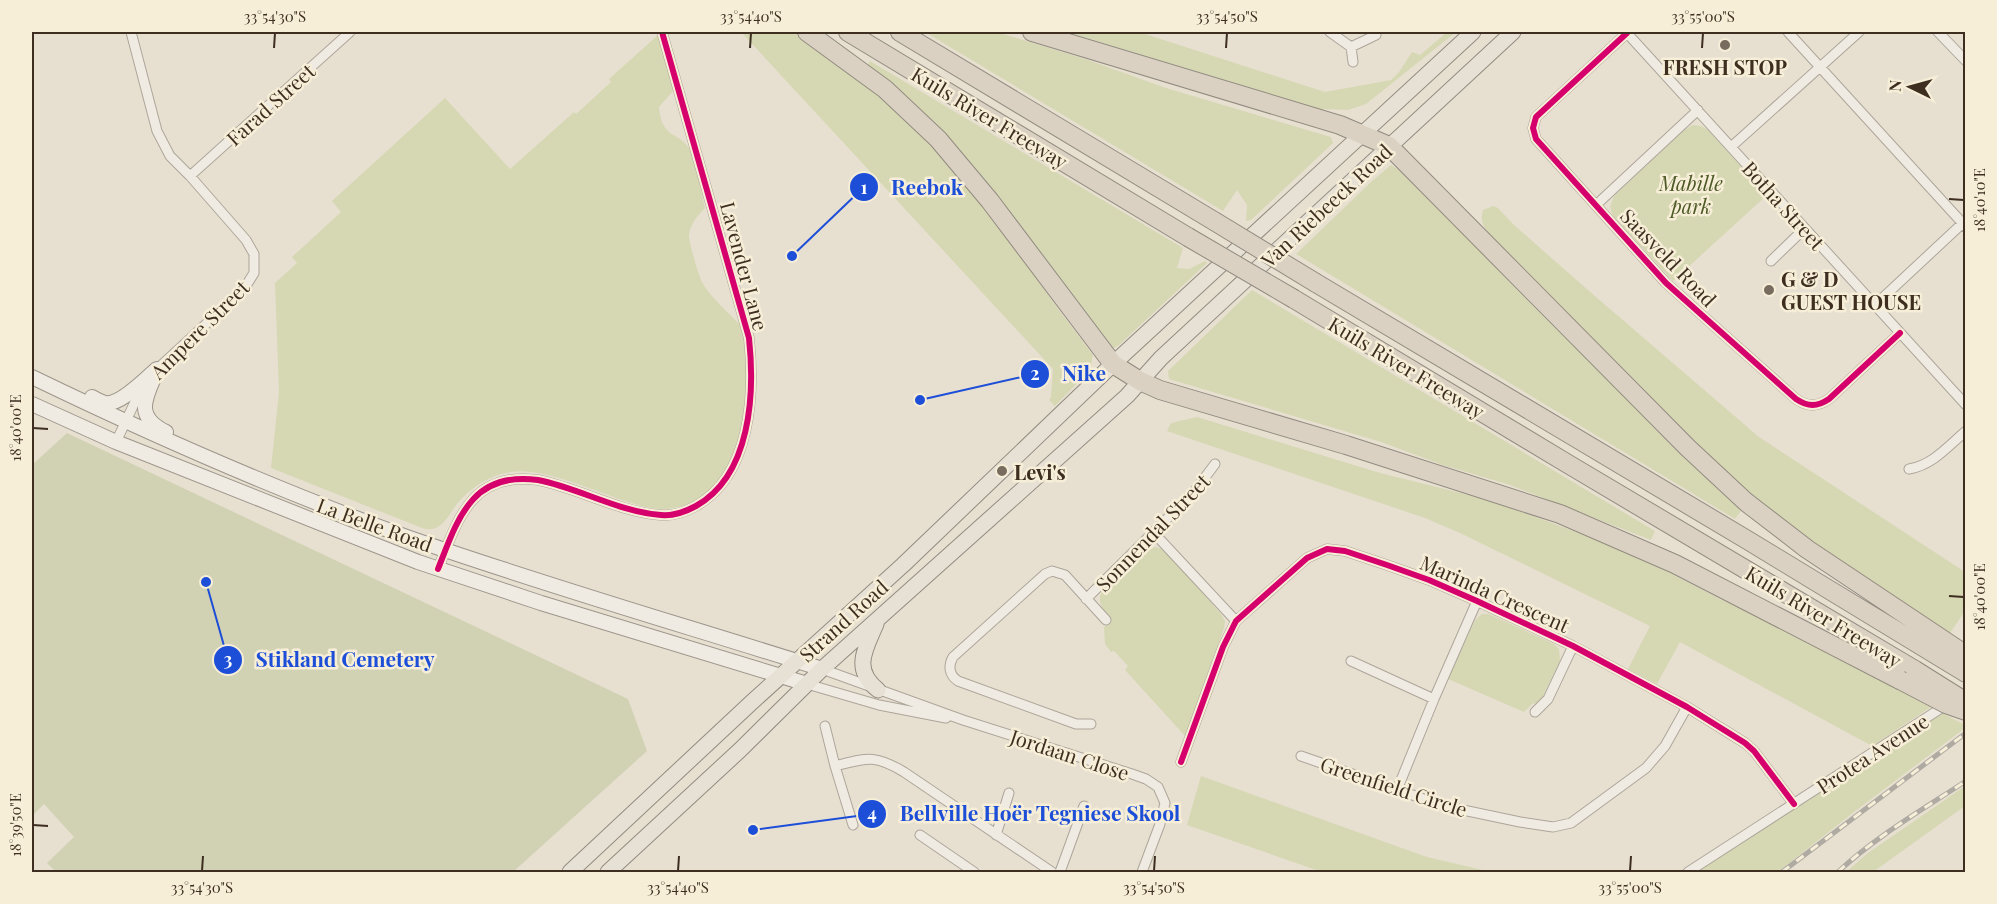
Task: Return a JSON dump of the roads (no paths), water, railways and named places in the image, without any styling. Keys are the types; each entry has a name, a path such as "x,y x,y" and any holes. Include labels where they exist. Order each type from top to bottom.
{"highway":[{"path":"807,32 885,89 938,139 990,201 1113,364 1140,381 1160,390 1367,452 1560,514 1675,564 1907,675 1946,704 1965,711"},
{"name":"Kuils River Freeway","path":"848,32 1568,464 1907,675 1965,702"},
{"name":"Kuils River Freeway","path":"900,32 1749,541 1951,652 1965,673"},
{"path":"1032,32 1362,133 1389,146 1688,448 1746,502 1807,549 1951,652"}],"main road":[{"name":"Van Riebeeck Road","path":"1113,364 1473,32"},
{"name":"Van Riebeeck Road","path":"1140,381 1161,358 1513,32"},
{"name":"Strand Road","path":"570,873 903,566 1113,364"},
{"path":"69,395 81,395 106,404 114,402 124,397 158,368"},
{"path":"158,368 144,401 145,408 150,422 168,433 180,446"},
{"name":"La Belle Road","path":"32,377 180,446 302,496 445,550 822,669"},
{"name":"Strand Road","path":"608,873 740,750 822,669 1110,412 1140,381"},
{"name":"La Belle Road","path":"32,404 116,442 296,515 438,569 541,603 807,684"},
{"path":"877,621 865,649 862,663 863,674 878,690"}],"street":[{"name":"Ampere Street","path":"116,442 142,387 158,368 244,289 255,267 254,254 246,240 170,156 157,131 131,32"},
{"name":"Farad Street","path":"190,176 350,32"},
{"name":"Lavender Lane","path":"438,569 465,507 476,495 500,482 525,478 545,481 647,513 667,515 679,513 706,500 719,489 729,475 738,455 745,432 751,373 749,338 662,32"},
{"path":"1330,32 1351,47 1353,62"},
{"name":"Botha Street","path":"1627,32 1965,405"},
{"name":"Saasveld Road","path":"1627,32 1536,117 1534,122 1536,139 1666,283 1805,405 1815,406 1829,399 1900,333"},
{"path":"1788,32 1964,224 1875,305"},
{"path":"1731,147 1859,32"},
{"path":"1938,32 1965,61"},
{"path":"1351,47 1376,35"},
{"path":"1596,205 1698,110"},
{"path":"1771,261 1804,229"},
{"path":"1909,469 1933,460 1965,431"},
{"name":"Sonnendal Street","path":"1086,599 1194,492 1215,464"},
{"path":"1154,533 1236,621"},
{"name":"Marinda Crescent","path":"1181,762 1223,647 1236,621 1307,558 1327,549 1344,551 1387,565 1477,601 1573,646 1687,707 1754,751 1794,804"},
{"name":"Sonnendal Street","path":"1092,724 1076,724 958,681 952,676 950,665 953,657 1048,572 1057,571 1065,575 1106,620"},
{"path":"1398,790 1434,699 1477,601"},
{"path":"1535,712 1548,699 1573,646"},
{"path":"1351,661 1434,699"},
{"name":"Jordaan Close","path":"822,669 963,720 1146,779 1158,787 1165,803 1142,873"},
{"name":"Jordaan Close","path":"807,684 879,705 963,720"},
{"name":"Protea Avenue","path":"1688,873 1965,691"},
{"name":"Greenfield Circle","path":"1301,756 1444,806 1553,827 1571,823 1646,768 1658,756 1687,707"},
{"path":"825,726 853,825"},
{"path":"835,766 871,758 889,763 1052,873"},
{"path":"996,835 1009,793"},
{"path":"1060,873 1084,806"},
{"path":"920,835 974,873"}],"railway":[{"path":"1782,872 1966,733"},
{"path":"1838,872 1883,835 1966,781"}],"place":[{"name":"FRESH STOP","path":"1725,45"},
{"name":"Reebok","path":"792,256"},
{"name":"G & D GUEST HOUSE","path":"1769,290"},
{"name":"Nike","path":"920,400"},
{"name":"Levi's","path":"1002,471"},
{"name":"Stikland Cemetery","path":"206,582"},
{"name":"Bellville Hoër Tegniese Skool","path":"753,830"}],"park label":[{"name":"Mabille park","path":"1691,194"}]}
